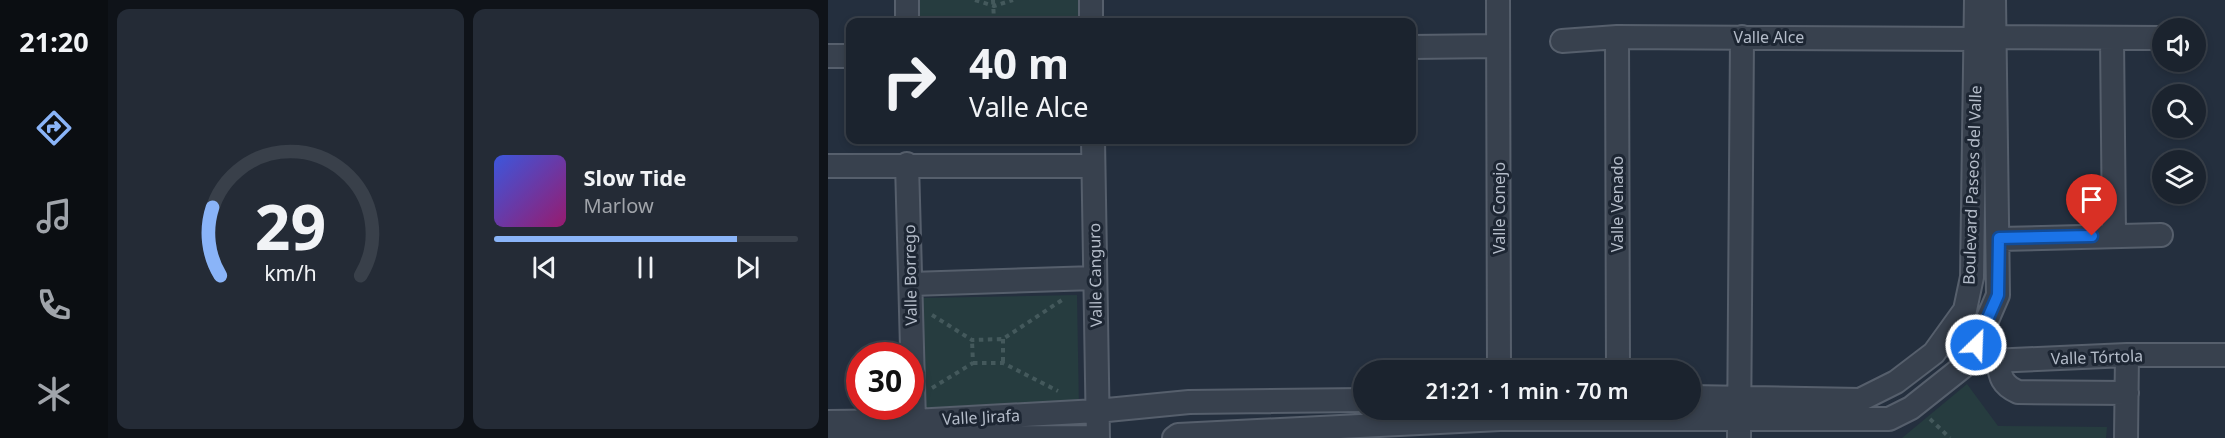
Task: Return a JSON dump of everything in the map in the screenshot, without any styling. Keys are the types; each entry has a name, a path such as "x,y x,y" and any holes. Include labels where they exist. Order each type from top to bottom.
{"street":[{"path":"907,0 907,18"},
{"path":"1091,0 1091,18"},
{"name":"Valle Conejo","path":"1498,0 1499,360"},
{"name":"Boulevard Paseos del Valle","path":"1176,437 1499,429 1873,429 1916,403 1969,362 1998,295 1999,238 1985,38 1976,0"},
{"name":"Boulevard Paseos del Valle","path":"1701,397 1860,400 1896,382 1934,353 1965,310 1972,277 1985,38 1994,0"},
{"name":"Valle Alce","path":"1562,41 1617,37 2152,38"},
{"name":"Valle Venado","path":"1617,37 1618,360"},
{"path":"1739,429 1742,37"},
{"path":"2112,38 2114,235"},
{"path":"1416,47 1498,46"},
{"path":"828,56 846,56"},
{"name":"Valle Canguro","path":"1093,144 1097,411"},
{"path":"828,166 908,164 1094,166"},
{"name":"Valle Borrego","path":"908,164 915,424"},
{"path":"1999,238 2161,235"},
{"path":"911,293 1095,278"},
{"path":"2126,438 2127,355"},
{"name":"Valle Tórtola","path":"1969,362 2127,355 2225,355"},
{"path":"1998,360 2000,377 2006,387 2018,392 2127,393"},
{"path":"1098,437 1097,411 1174,403 1353,400"},
{"path":"1174,403 1176,437"},
{"name":"Valle Jirafa","path":"828,438 915,424 1097,411"},
{"name":"Valle Jirafa","path":"828,422 915,424 1098,437"}],"path":[{"path":"975,0 994,6 1002,6 1013,0"},
{"path":"993,0 994,18"},
{"path":"911,293 972,340 1003,339 1067,296"},
{"path":"1003,339 1003,363"},
{"path":"915,424 973,363 972,340"},
{"path":"973,363 1003,363 1066,395"},
{"path":"1916,403 1950,438"}],"green space":[{"path":"920,0 1082,0 1082,18 920,18"},
{"path":"1077,295 1079,410 924,413 924,342 921,342 920,298"},
{"path":"1967,384 1998,426 2107,427 2106,438 1902,438"}],"route":[{"path":"1976,345 1998,295 1999,238 2092,236"}]}
